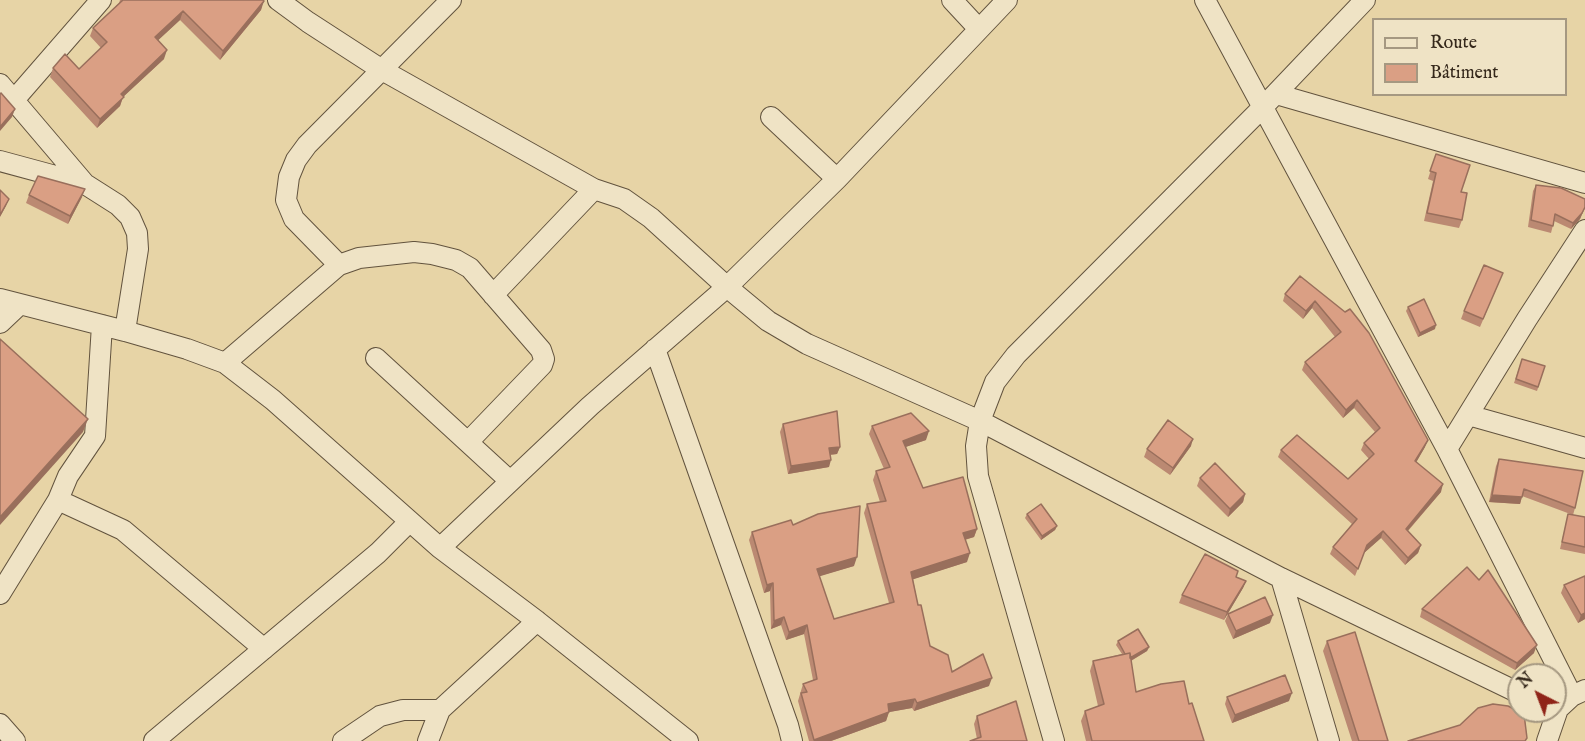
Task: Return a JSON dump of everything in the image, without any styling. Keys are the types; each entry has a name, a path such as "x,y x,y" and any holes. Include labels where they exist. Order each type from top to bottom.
{"street":[{"path":"14,100 101,0"},
{"path":"278,0 382,70 594,189 624,199 651,218 768,321 807,344 980,421 1281,578 1507,687"},
{"path":"339,265 294,219 286,200 289,177 296,160 307,145 451,0"},
{"path":"952,0 978,28"},
{"path":"440,548 582,413 727,287 837,179 1007,0"},
{"path":"1205,0 1269,100 1447,449 1579,693"},
{"path":"1054,741 978,476 976,446 980,421 995,382 1016,355 1365,0"},
{"path":"0,84 85,184"},
{"path":"1269,100 1585,183"},
{"path":"771,117 837,179"},
{"path":"0,160 85,184 118,205 130,217 137,233 138,249 124,331"},
{"path":"493,295 594,189"},
{"path":"1447,449 1585,230"},
{"path":"225,363 339,265 370,257 414,252 456,260 470,268 541,350 544,359 542,365 468,442"},
{"path":"0,299 124,331 187,349 225,363 273,400 440,548 537,621 688,741"},
{"path":"0,323 19,305"},
{"path":"0,594 58,500 68,476 95,436 102,326"},
{"path":"656,349 789,725 792,741"},
{"path":"376,358 510,481"},
{"path":"1468,415 1585,448"},
{"path":"58,500 130,535 264,649"},
{"path":"154,741 378,554 409,522"},
{"path":"1281,578 1329,741"},
{"path":"428,741 440,710 537,621"},
{"path":"343,741 380,716 403,710 440,710"},
{"path":"1547,741 1552,723"},
{"path":"0,724 15,741"}],"building":[{"path":"123,0 264,1 223,51 183,11 155,37 167,50 121,94 124,97 100,119 53,68 65,54 79,69 107,42 93,28"},
{"path":"0,94 15,109 0,127"},
{"path":"1436,154 1470,165 1461,192 1467,193 1462,220 1427,213 1436,173 1430,171"},
{"path":"38,176 85,189 70,216 29,195"},
{"path":"1536,185 1561,188 1585,199 1582,213 1573,223 1555,214 1553,226 1531,220"},
{"path":"0,190 9,199 0,215"},
{"path":"1484,265 1503,273 1483,319 1464,311"},
{"path":"1300,276 1345,312 1350,309 1369,333 1428,440 1415,461 1443,484 1406,529 1421,545 1408,558 1383,531 1367,545 1358,569 1333,547 1357,519 1281,450 1297,435 1348,479 1374,454 1364,443 1380,428 1357,400 1346,410 1305,362 1341,332 1315,301 1306,311 1285,294"},
{"path":"1424,299 1436,325 1420,333 1408,307"},
{"path":"0,339 88,419 0,517"},
{"path":"1522,359 1545,366 1538,387 1516,379"},
{"path":"837,411 840,447 829,448 831,460 791,466 783,424"},
{"path":"911,413 929,431 903,441 923,488 963,477 977,529 963,533 970,553 911,572 930,646 948,655 952,672 983,654 992,678 917,703 915,699 888,704 889,712 814,740 801,693 807,692 803,684 817,679 807,625 789,632 784,617 774,621 773,583 767,585 752,532 791,520 793,525 818,514 860,506 857,557 817,569 834,619 894,602 867,504 886,501 876,471 890,467 872,426"},
{"path":"1168,420 1193,439 1173,468 1147,449"},
{"path":"1499,459 1583,471 1575,508 1524,489 1522,497 1492,495"},
{"path":"1215,463 1245,494 1230,509 1200,478"},
{"path":"1041,504 1057,526 1042,536 1027,514"},
{"path":"1568,514 1585,517 1585,547 1562,542"},
{"path":"1205,554 1238,571 1236,577 1246,581 1227,612 1182,595"},
{"path":"1467,567 1479,580 1488,570 1537,645 1517,663 1422,609"},
{"path":"1585,576 1585,613 1581,615 1564,585"},
{"path":"1265,597 1273,615 1236,631 1228,614"},
{"path":"1138,629 1149,647 1130,658 1130,653 1125,654 1118,641"},
{"path":"1355,632 1388,741 1359,741 1327,641"},
{"path":"1130,653 1136,692 1161,684 1184,681 1189,704 1192,703 1204,741 1092,741 1085,711 1104,704 1093,661"},
{"path":"1285,675 1292,693 1235,715 1227,697"},
{"path":"1016,701 1027,741 970,741 981,737 977,716"},
{"path":"1493,704 1507,706 1507,723 1525,723 1527,738 1525,741 1408,741 1460,725 1478,708"}]}
